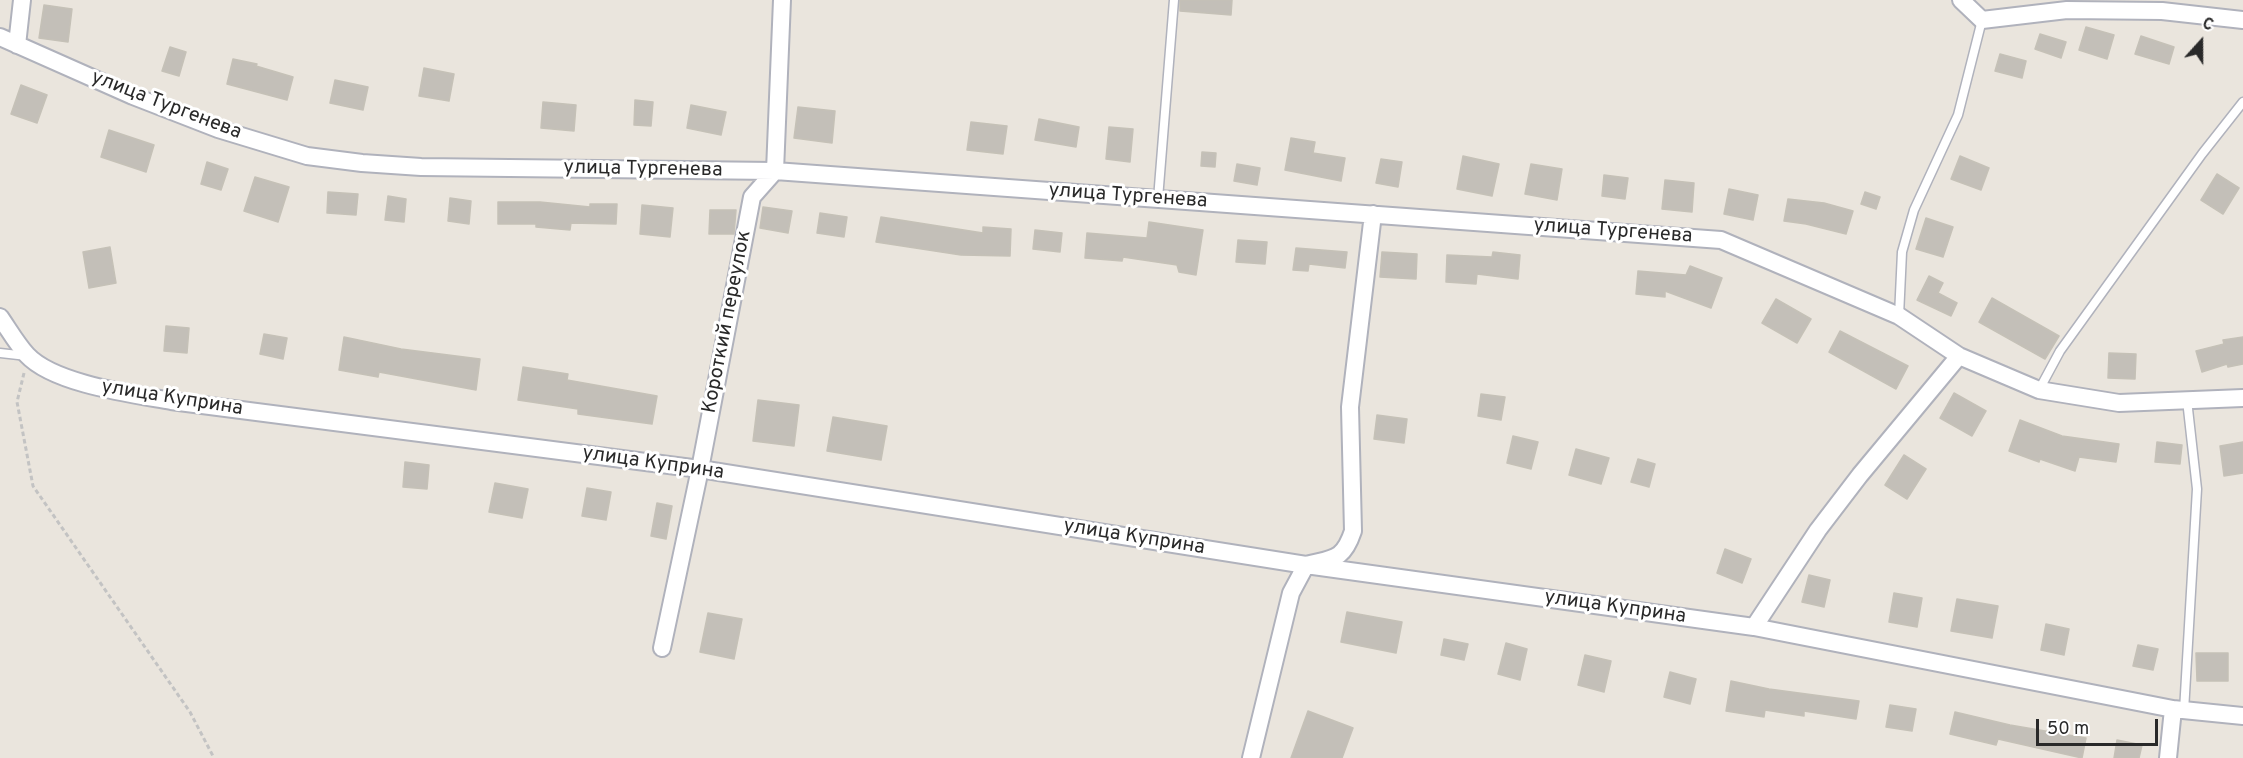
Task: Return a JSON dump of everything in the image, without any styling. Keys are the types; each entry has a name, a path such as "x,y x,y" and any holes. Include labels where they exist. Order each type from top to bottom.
{"street":[{"path":"17,45 22,0"},
{"path":"775,171 782,0"},
{"path":"1960,0 1982,20 2067,10 2162,11 2243,20"},
{"name":"улица Тургенева","path":"0,37 133,96 218,129 307,156 362,163 421,167 775,171 1721,240 1899,315 1959,356 2039,390 2119,403 2243,398"},
{"name":"Короткий переулок","path":"662,648 700,470 752,197 775,171"},
{"path":"1251,758 1291,593 1306,565 1340,556 1348,547 1353,531 1350,407 1373,214"},
{"path":"0,317 28,357"},
{"path":"1754,627 1832,512 1959,356"},
{"name":"улица Куприна","path":"28,357 55,374 93,386 171,401 700,470 1306,565 1754,627 2178,710 2243,716"},
{"path":"2168,758 2178,710"}],"lane":[{"path":"1158,199 1174,0"},
{"path":"1899,315 1902,252 1914,210 1958,115 1982,20"},
{"path":"2039,390 2060,351 2202,154 2243,102"},
{"path":"0,353 28,357"},
{"path":"2178,710 2197,489 2187,400"}],"path":[{"path":"28,357 17,402 33,486 190,712 214,758"}],"building":[{"path":"1180,0 1232,0 1231,15 1180,11"},
{"path":"44,5 72,9 68,42 39,38"},
{"path":"2086,27 2114,35 2107,59 2079,50"},
{"path":"2040,34 2066,42 2061,58 2035,49"},
{"path":"2141,36 2174,47 2169,64 2135,54"},
{"path":"170,47 186,52 179,76 162,71"},
{"path":"2000,54 2026,61 2022,78 1995,71"},
{"path":"233,59 257,64 256,66 293,77 287,100 227,84"},
{"path":"424,68 454,74 449,101 419,96"},
{"path":"335,80 368,87 363,110 330,103"},
{"path":"21,85 47,95 37,123 11,114"},
{"path":"635,100 653,102 651,126 634,125"},
{"path":"543,102 576,105 574,131 541,128"},
{"path":"691,105 726,112 721,135 687,128"},
{"path":"798,107 835,111 832,143 794,138"},
{"path":"1039,119 1079,127 1076,147 1035,140"},
{"path":"971,122 1007,126 1003,154 967,150"},
{"path":"1109,127 1133,129 1130,162 1106,159"},
{"path":"109,130 154,145 146,172 101,157"},
{"path":"1291,138 1315,142 1313,153 1345,158 1341,181 1285,170"},
{"path":"1202,152 1216,153 1215,167 1201,166"},
{"path":"1463,156 1499,164 1492,196 1457,189"},
{"path":"1960,156 1989,168 1981,190 1951,179"},
{"path":"1381,159 1402,162 1398,187 1376,183"},
{"path":"207,162 228,169 221,190 201,184"},
{"path":"1237,164 1260,168 1257,185 1234,181"},
{"path":"1531,164 1562,169 1557,200 1525,194"},
{"path":"2217,174 2239,188 2223,214 2201,200"},
{"path":"1604,175 1628,178 1625,199 1602,196"},
{"path":"255,177 289,187 278,222 244,211"},
{"path":"1665,180 1694,183 1692,212 1662,209"},
{"path":"1729,189 1758,195 1753,220 1724,214"},
{"path":"328,192 358,194 356,215 327,213"},
{"path":"1865,192 1880,197 1876,209 1861,204"},
{"path":"388,196 406,199 404,222 385,220"},
{"path":"450,198 471,201 469,224 448,221"},
{"path":"1788,199 1824,203 1853,211 1846,234 1784,221"},
{"path":"498,202 540,202 590,207 590,204 617,204 616,224 571,223 570,230 536,227 536,224 498,224"},
{"path":"642,205 673,208 670,237 640,234"},
{"path":"763,207 792,211 788,233 760,228"},
{"path":"710,210 736,210 734,234 709,234"},
{"path":"820,213 847,217 844,237 817,233"},
{"path":"881,217 983,233 983,227 1011,229 1010,256 961,255 876,242"},
{"path":"1926,218 1953,227 1943,257 1916,249"},
{"path":"1149,222 1203,230 1196,275 1179,272 1177,265 1123,257 1122,261 1085,258 1087,233 1147,238"},
{"path":"1035,230 1062,233 1060,252 1033,249"},
{"path":"1238,240 1267,242 1265,264 1236,262"},
{"path":"110,247 116,283 89,288 83,252"},
{"path":"1296,248 1347,252 1345,268 1309,264 1308,271 1293,270"},
{"path":"1382,252 1417,254 1416,279 1380,277"},
{"path":"1493,252 1520,255 1518,279 1477,274 1476,284 1446,282 1447,255 1492,257"},
{"path":"1690,266 1722,278 1711,308 1665,291 1665,297 1636,294 1638,271 1686,275"},
{"path":"1929,276 1943,283 1938,293 1957,303 1951,316 1917,300"},
{"path":"1992,298 2059,336 2045,359 1979,322"},
{"path":"1776,299 1811,319 1797,343 1762,323"},
{"path":"166,326 189,328 187,353 164,351"},
{"path":"1840,331 1908,366 1896,389 1829,352"},
{"path":"264,334 287,338 283,359 260,354"},
{"path":"344,337 401,349 480,359 476,390 379,372 378,377 339,370"},
{"path":"2243,337 2243,364 2228,367 2227,364 2202,372 2196,351 2224,344 2223,340"},
{"path":"2109,353 2136,354 2135,379 2108,378"},
{"path":"523,367 568,374 567,380 657,396 652,424 578,414 578,409 518,400"},
{"path":"1954,393 1986,411 1972,436 1940,418"},
{"path":"1481,394 1505,397 1501,420 1478,416"},
{"path":"758,400 799,405 794,446 753,441"},
{"path":"1377,415 1407,419 1404,443 1374,439"},
{"path":"833,417 887,426 881,460 827,451"},
{"path":"2020,420 2062,436 2119,444 2116,462 2079,457 2075,471 2040,459 2039,462 2009,451"},
{"path":"1513,436 1538,442 1531,469 1507,463"},
{"path":"2157,442 2182,445 2180,464 2155,462"},
{"path":"2243,442 2243,473 2224,476 2220,446"},
{"path":"1576,449 1609,458 1601,484 1569,475"},
{"path":"1904,455 1926,469 1907,499 1885,485"},
{"path":"1638,459 1655,464 1649,487 1631,482"},
{"path":"405,462 429,465 427,489 403,487"},
{"path":"495,483 528,489 522,518 489,512"},
{"path":"587,488 611,492 606,520 582,516"},
{"path":"657,503 672,506 666,539 651,536"},
{"path":"1725,549 1751,559 1742,583 1717,573"},
{"path":"1809,575 1830,580 1824,607 1802,602"},
{"path":"1894,593 1922,598 1917,627 1889,622"},
{"path":"1957,599 1998,606 1992,638 1951,631"},
{"path":"1347,612 1402,622 1396,653 1341,642"},
{"path":"708,613 742,619 734,659 700,652"},
{"path":"2046,624 2069,629 2064,655 2041,650"},
{"path":"1444,639 1468,644 1464,660 1441,655"},
{"path":"1506,643 1527,649 1520,680 1498,674"},
{"path":"2138,645 2158,649 2153,670 2133,666"},
{"path":"2196,653 2228,653 2228,681 2197,681"},
{"path":"1585,655 1611,661 1604,692 1578,685"},
{"path":"1670,672 1696,679 1690,704 1664,697"},
{"path":"1731,681 1769,689 1859,701 1856,719 1804,711 1804,716 1765,710 1764,717 1726,711"},
{"path":"1890,705 1916,709 1912,731 1886,727"},
{"path":"1308,711 1353,728 1342,758 1291,758"},
{"path":"1955,712 2010,725 2086,738 2082,758 1998,739 1996,745 1950,734"},
{"path":"2117,740 2142,745 2139,758 2114,758"}]}
